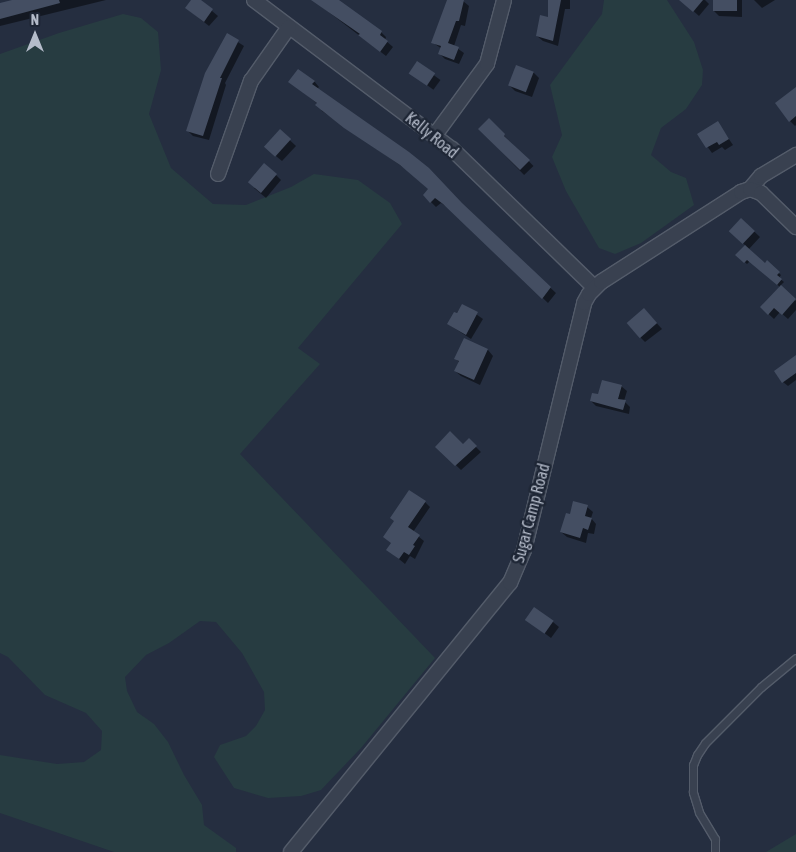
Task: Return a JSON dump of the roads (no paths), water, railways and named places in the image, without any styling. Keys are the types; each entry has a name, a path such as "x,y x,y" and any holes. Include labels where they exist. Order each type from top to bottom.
{"street":[{"name":"Kelly Road","path":"254,0 452,148 595,288"},
{"path":"435,135 487,64 504,0"},
{"path":"218,174 251,81 289,27"},
{"name":"Sugar Camp Road","path":"291,852 510,583 524,550 584,303 595,288 741,192 750,189 761,176 796,154"},
{"path":"750,189 760,193 796,227"}],"lane":[{"path":"715,852 715,839 699,812 693,792 693,765 697,755 705,743 761,687 796,658"}]}
